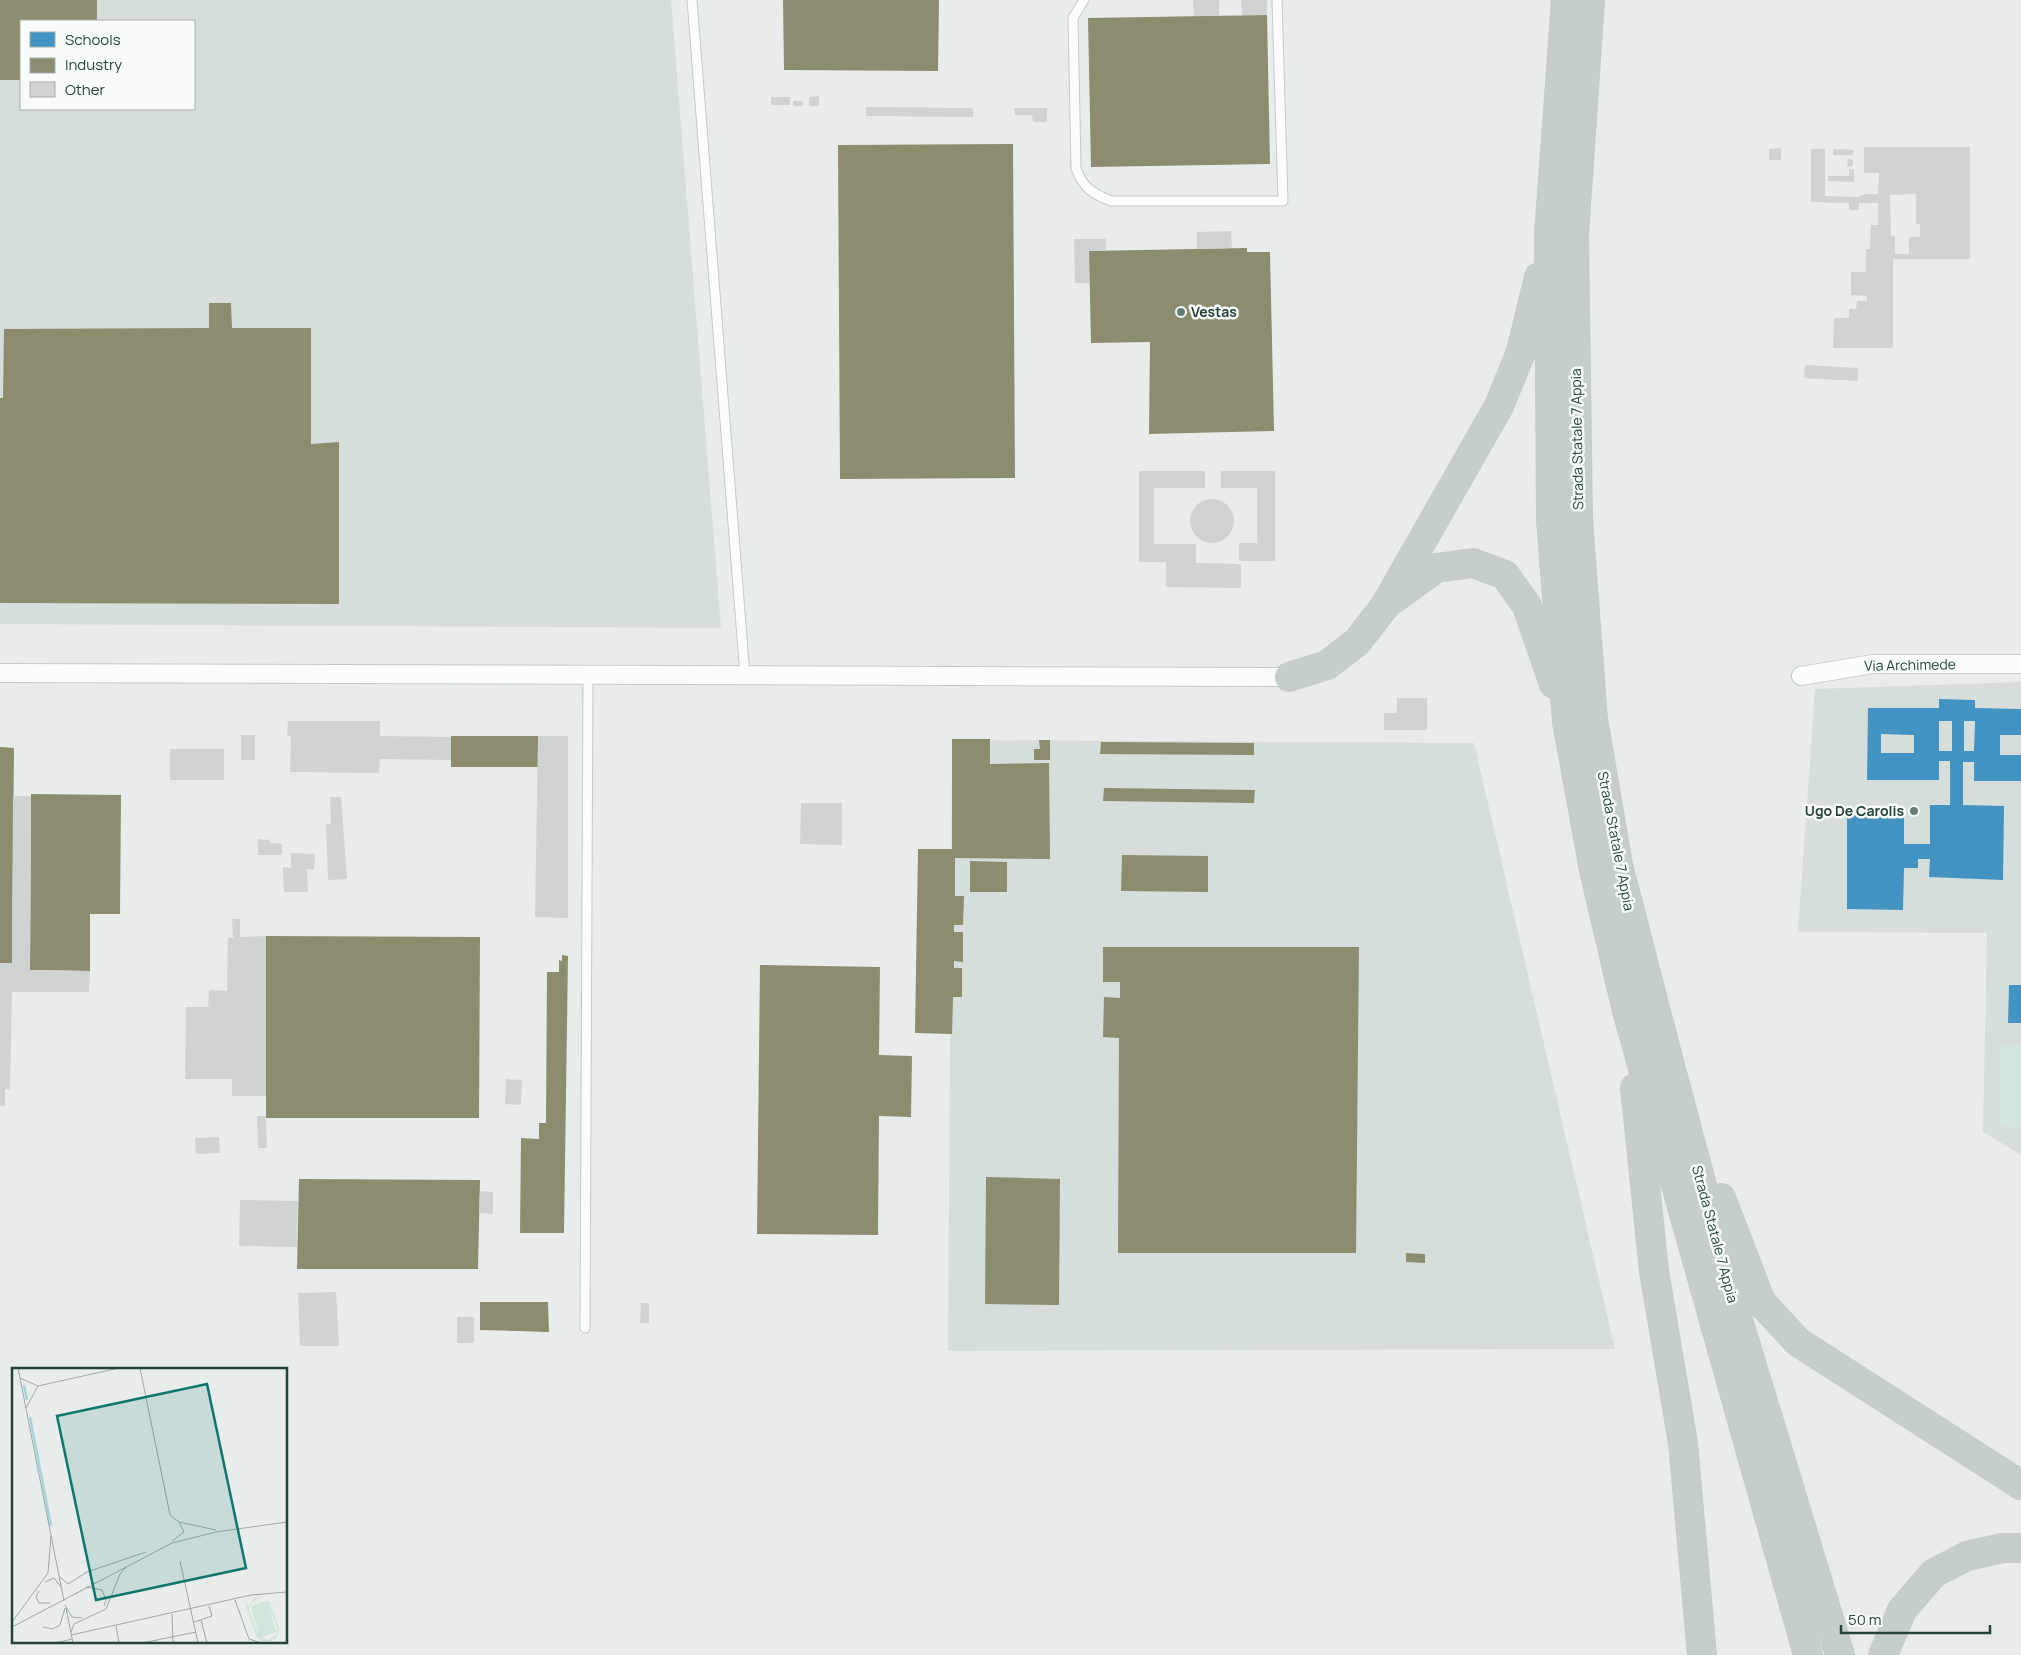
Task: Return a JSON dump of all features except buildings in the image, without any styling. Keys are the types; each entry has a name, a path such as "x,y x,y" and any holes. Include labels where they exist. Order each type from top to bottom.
{"highway":[{"name":"Strada Statale 7 Appia","path":"1566,0 1549,234 1551,521 1567,722 1594,870 1627,1011 1808,1655"},
{"name":"Strada Statale 7 Appia","path":"1590,0 1574,235 1579,539 1593,719 1615,846 1669,1062 1736,1313 1840,1655"},
{"path":"1289,677 1327,665 1350,648 1357,642 1385,606 1499,406 1521,352 1549,234"},
{"path":"1385,606 1436,568 1473,563 1504,575 1527,606 1567,722"},
{"path":"1627,1011 1654,1271 1683,1443 1702,1655"},
{"path":"1669,1062 1761,1302 1798,1342 2021,1485"},
{"path":"1884,1655 1902,1610 1934,1573 1967,1556 2003,1548 2021,1548"}],"street":[{"name":"Via Archimede","path":"1801,676 1873,664 2021,664"},
{"path":"0,673 1289,677"}],"lane":[{"path":"692,0 745,676"},
{"path":"1084,0 1074,18 1076,168 1080,180 1088,189 1111,200 1283,201 1277,0"},
{"path":"585,1328 588,675"}],"shaded area":[{"path":"0,0 671,0 721,628 0,624"},
{"name":"Ugo De Carolis","path":"2021,682 2021,1155 1983,1132 1987,933 1798,932 1815,689"},
{"path":"952,740 1474,743 1615,1349 948,1351"}],"green space":[{"path":"2001,1045 2021,1046 2021,1127 1999,1126"}],"place":[{"name":"Vestas","path":"1181,312"},
{"name":"Ugo De Carolis","path":"1914,811"}]}
